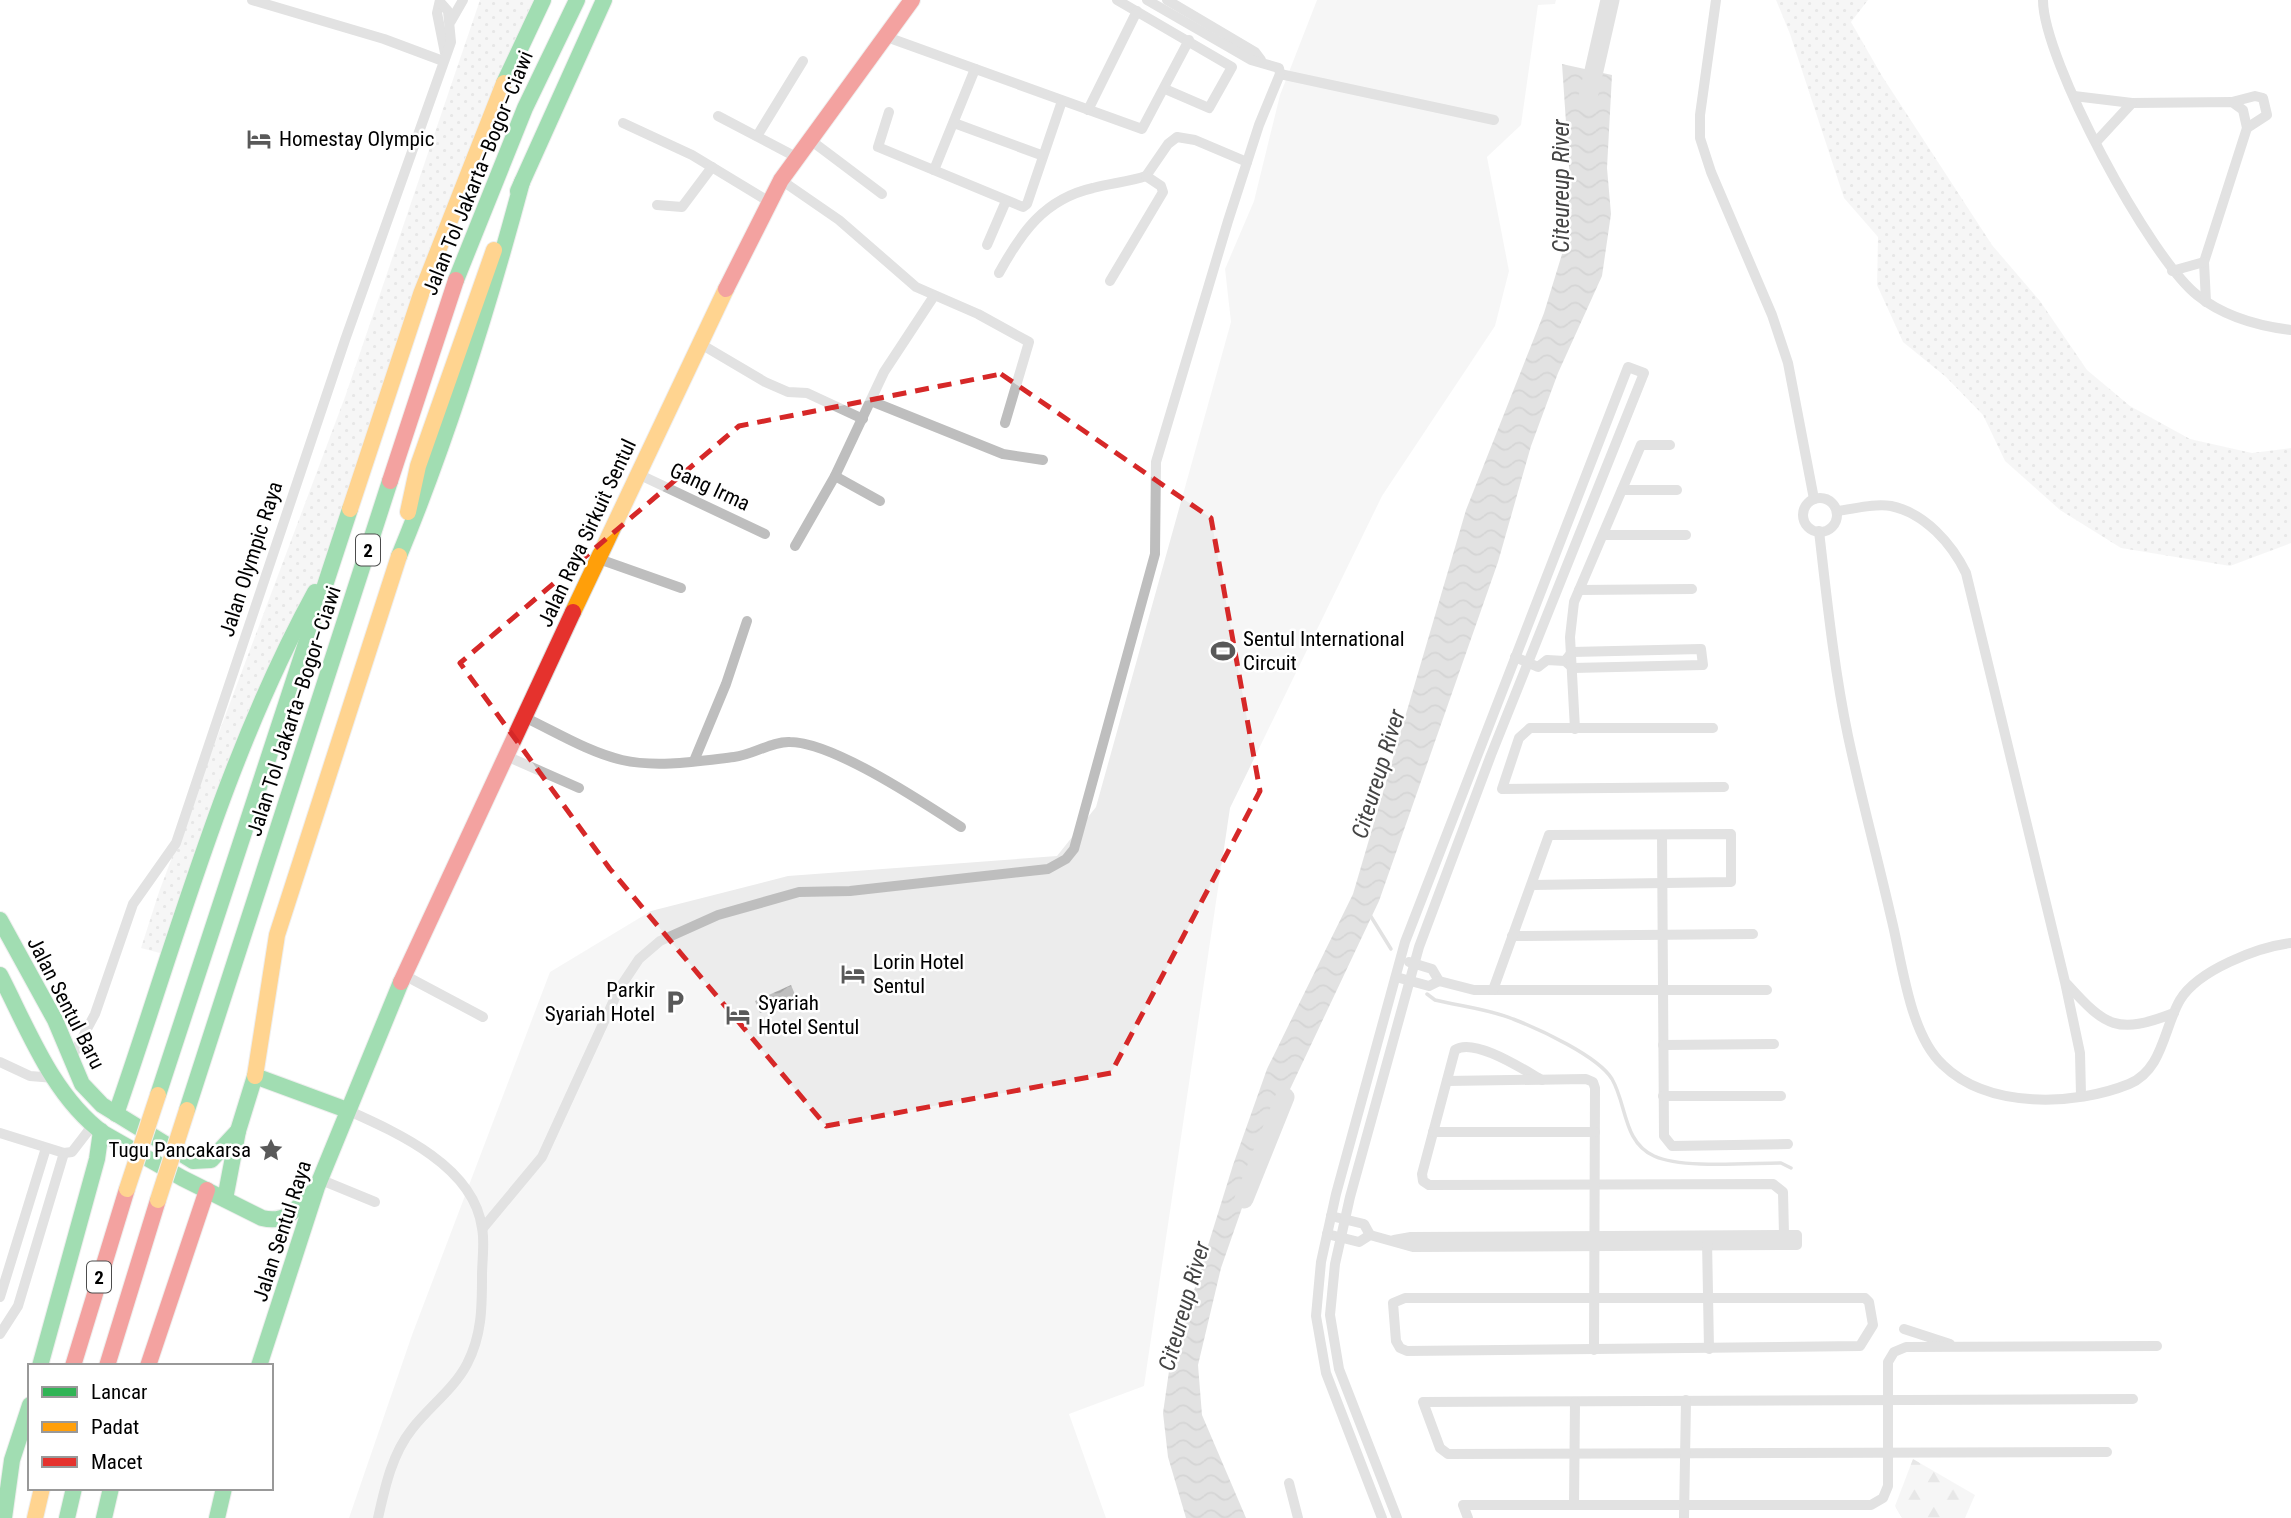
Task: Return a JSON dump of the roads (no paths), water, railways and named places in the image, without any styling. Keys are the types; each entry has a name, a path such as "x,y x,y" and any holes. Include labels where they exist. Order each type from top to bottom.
{"main road":[{"name":"Jalan Tol Jakarta–Bogor–Ciawi","path":"74,1364 127,1189 421,294 472,159 527,29 543,0"},
{"name":"Jalan Tol Jakarta–Bogor–Ciawi","path":"108,1364 158,1200 451,294 551,49 576,0"},
{"path":"225,1199 238,1131 255,1076 277,935 397,561 434,471 494,286 522,182 604,0"},
{"name":"Jalan Raya Sirkuit Sentul","path":"347,1110 404,975 505,755 768,201 796,157 912,0"},
{"path":"116,1114 171,956 202,852 281,654 337,553"},
{"name":"Jalan Sentul Baru","path":"0,920 55,1020 82,1084 102,1105 193,1161 211,1160 226,1147 238,1131"},
{"name":"Jalan Sentul Baru","path":"0,975 55,1078 97,1129 207,1190 272,1221 289,1218 318,1183"},
{"path":"255,1076 347,1110"},
{"name":"Jalan Sentul Raya","path":"261,1364 318,1183 347,1110"},
{"path":"41,1364 97,1160 97,1129"},
{"path":"149,1364 207,1190"},
{"path":"4,1518 12,1460 28,1411"},
{"path":"35,1518 42,1490"},
{"path":"67,1518 74,1490"},
{"path":"104,1518 111,1490"},
{"path":"216,1518 223,1490"}],"street":[{"path":"252,0 444,57 437,13 440,1"},
{"name":"Jalan Olympic Raya","path":"72,1057 95,1014 133,904 176,843 286,512 451,42 451,22 463,0"},
{"path":"1117,0 1229,63 1231,73 1209,108 1165,89"},
{"path":"482,1228 542,1157 619,989 639,959 660,942 718,915 766,899 799,892 850,891 1048,869 1066,859 1074,849 1155,555 1156,462 1247,162 1280,74 1279,68 1261,60 1251,60 1147,0"},
{"path":"1167,0 1255,52 1261,60"},
{"path":"1716,0 1700,115 1700,138 1711,172 1772,314 1788,363 1814,499"},
{"path":"2043,0 2052,47 2074,96 2096,142 2172,271 2206,302 2239,318 2291,330"},
{"path":"440,1 448,10 451,22"},
{"path":"1088,110 1137,11"},
{"path":"884,36 1142,129 1189,40"},
{"path":"757,136 803,61"},
{"path":"934,170 975,69"},
{"path":"1280,74 1494,120"},
{"path":"2074,96 2132,103 2232,102 2255,96 2263,98 2267,115 2247,128"},
{"path":"889,112 878,146 1023,206 1027,204 1041,155 1062,101"},
{"path":"2206,302 2204,262 2247,128 2243,110 2232,102"},
{"path":"2096,142 2132,103"},
{"path":"718,116 796,157"},
{"path":"623,123 712,167 768,201"},
{"path":"954,123 1041,155"},
{"path":"999,273 1025,228 1048,208 1091,188 1146,176 1168,144 1177,137 1195,140 1247,162"},
{"path":"809,139 881,194"},
{"path":"657,205 682,206 712,167"},
{"path":"1110,281 1163,192 1161,186 1146,176"},
{"path":"781,180 839,220 890,267 934,296 978,314 1028,342 1005,423"},
{"path":"987,245 1006,201"},
{"path":"2172,271 2204,262"},
{"path":"795,546 835,476 884,372 934,296"},
{"path":"699,343 765,382 788,392 807,393 863,419"},
{"path":"1382,1518 1326,1373 1319,1345 1318,1287 1327,1234 1401,960 1628,367 1644,373 1528,662 1414,964 1341,1237 1332,1288 1333,1342 1339,1369 1397,1518"},
{"path":"871,401 1003,454 1043,460"},
{"path":"1575,729 1570,618 1579,590 1641,445 1670,444"},
{"name":"Gang Irma","path":"638,474 765,534"},
{"path":"835,476 880,501"},
{"path":"1622,490 1677,490"},
{"path":"1814,499 1831,501 1837,511"},
{"path":"1814,499 1805,508 1805,521 1819,531 1831,637 1848,735 1916,1020 1942,1065 1974,1087 1996,1093 2035,1098 2081,1095 2116,1088 2146,1073 2155,1061 2183,996 2208,975 2243,956 2291,943"},
{"path":"1837,511 1880,506 1907,512 1939,534 1961,563 1972,590 2065,982 2080,1054 2081,1095"},
{"path":"1819,531 1831,528 1837,511"},
{"path":"1603,535 1686,535"},
{"path":"599,559 625,571 681,588"},
{"path":"1579,590 1692,589"},
{"path":"694,761 726,684 747,621"},
{"path":"1521,642 1544,651 1547,660"},
{"path":"1515,657 1538,667 1547,660 1703,665 1701,649 1570,660"},
{"path":"524,718 622,760 694,761 743,756 780,743 804,744 826,751 878,776 961,827"},
{"path":"1713,727 1530,728 1524,731 1502,789 1724,787"},
{"path":"505,755 579,788"},
{"path":"1493,990 1549,835 1731,834 1731,883 1531,885"},
{"path":"1662,835 1664,1136 1672,1146 1788,1144"},
{"path":"1512,936 1753,934"},
{"path":"1401,960 1432,969 1439,981"},
{"path":"404,975 483,1017"},
{"path":"1396,976 1429,986 1439,981 1474,990 1767,990"},
{"path":"2065,982 2095,1015 2107,1023 2133,1027 2174,1013"},
{"path":"1663,1045 1774,1044"},
{"path":"1542,1080 1504,1059 1460,1047 1455,1050 1422,1174 1423,1181 1429,1185 1773,1184 1783,1192 1783,1235"},
{"path":"0,1062 30,1076 55,1078"},
{"path":"1447,1081 1586,1079 1593,1082 1594,1350"},
{"path":"1664,1096 1781,1096"},
{"path":"347,1110 415,1143 442,1162 468,1193 482,1228 482,1302 478,1338 466,1366 405,1439 385,1485 378,1518"},
{"path":"0,1133 64,1153 72,1152 97,1129"},
{"path":"1433,1132 1595,1132"},
{"path":"0,1297 46,1148"},
{"path":"0,1334 18,1306 64,1153"},
{"path":"318,1183 375,1202"},
{"path":"1331,1216 1364,1224 1370,1235"},
{"path":"1327,1234 1359,1242 1370,1235 1413,1247 1594,1241 1707,1241 1797,1245 1797,1235 1707,1241"},
{"path":"1707,1241 1709,1349"},
{"path":"1405,1298 1594,1298 1865,1298 1869,1302 1873,1325 1860,1346 1407,1351 1400,1348 1396,1341 1393,1303 1405,1298"},
{"path":"1904,1329 1963,1348"},
{"path":"1468,1518 1463,1505 1871,1504 1883,1498 1888,1486 1886,1401 1888,1362 1894,1352 1906,1347 2157,1346"},
{"path":"2107,1452 1887,1455 1685,1452 1448,1454 1440,1448 1423,1402 2133,1399"},
{"path":"1684,1518 1686,1400"},
{"path":"1574,1505 1575,1402"},
{"path":"1289,1483 1298,1518"}],"water":[{"path":"1562,64 1612,75 1607,168 1611,214 1602,276 1558,373 1531,446 1498,562 1379,901 1265,1142 1221,1268 1198,1365 1202,1415 1246,1518 1186,1518 1168,1457 1163,1413 1169,1371 1233,1165 1267,1069 1353,894 1466,510 1544,313 1566,241 1570,181"},
{"path":"791,985 796,997 760,1013 755,1001"}],"waterway":[{"name":"Citeureup River","path":"1588,97 1610,0"},
{"path":"1370,915 1391,949"},
{"path":"1427,994 1435,1000 1513,1019 1552,1036 1594,1061 1612,1079 1636,1142 1654,1156 1681,1163 1781,1163 1791,1168"},
{"name":"Citeureup River","path":"1244,1199 1285,1097"}],"place":[{"name":"Homestay Olympic","path":"259,139"},
{"name":"Sentul International Circuit","path":"1223,651"},
{"name":"Lorin Hotel Sentul","path":"853,974"},
{"name":"Parkir Syariah Hotel","path":"675,1002"},
{"name":"Syariah Hotel Sentul","path":"738,1015"},
{"name":"Tugu Pancakarsa","path":"271,1150"}]}
